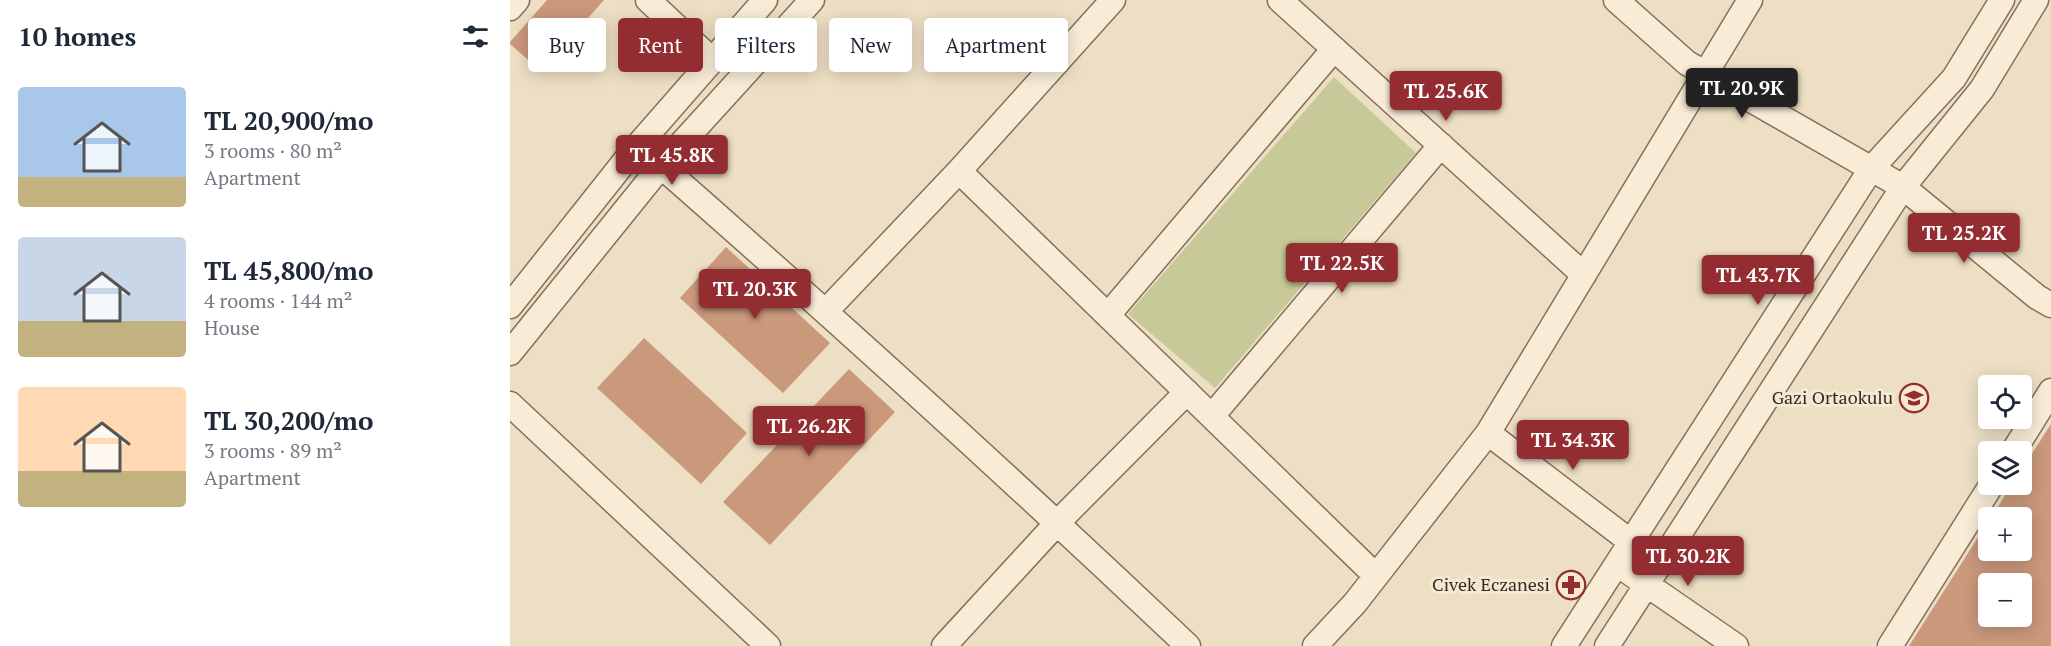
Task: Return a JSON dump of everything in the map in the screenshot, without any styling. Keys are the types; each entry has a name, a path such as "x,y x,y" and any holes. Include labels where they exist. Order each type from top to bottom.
{"street":[{"path":"510,8 517,0"},
{"path":"648,0 712,60"},
{"path":"510,306 633,151 765,0"},
{"path":"510,353 661,166 812,0"},
{"path":"826,311 959,171 1113,0"},
{"path":"1280,0 1584,275"},
{"path":"1616,0 1687,63 1903,187 2037,297 2051,305"},
{"path":"1315,646 1355,603 1488,433 1750,0"},
{"path":"1564,646 1871,169 1954,78 2002,0"},
{"path":"1607,646 1903,187 1982,88 2036,0"},
{"path":"1108,315 1334,49"},
{"path":"1212,416 1441,146"},
{"path":"661,166 826,311 1058,522 1188,646"},
{"path":"959,171 1376,576"},
{"path":"2020,441 2051,391"},
{"path":"944,646 1058,522 1187,392"},
{"path":"510,404 768,646"},
{"path":"1488,433 1631,542"},
{"path":"1890,646 1985,495"},
{"path":"1617,564 1736,646"}],"green space":[{"path":"1334,77 1416,153 1215,388 1128,314"}],"building":[{"path":"547,0 604,0 588,18 531,18"},
{"path":"528,22 528,60 510,42"},
{"path":"726,247 830,343 783,393 680,298"},
{"path":"644,338 747,433 701,484 597,388"},
{"path":"849,369 895,412 770,545 723,502"},
{"path":"2051,424 2051,646 1909,646 1978,537 1978,561 2032,561 2032,507 1998,507 2005,495 2032,495 2032,453"}],"place":[{"name":"Gazi Ortaokulu","path":"1914,398"},
{"name":"Civek Eczanesi","path":"1571,585"}]}
